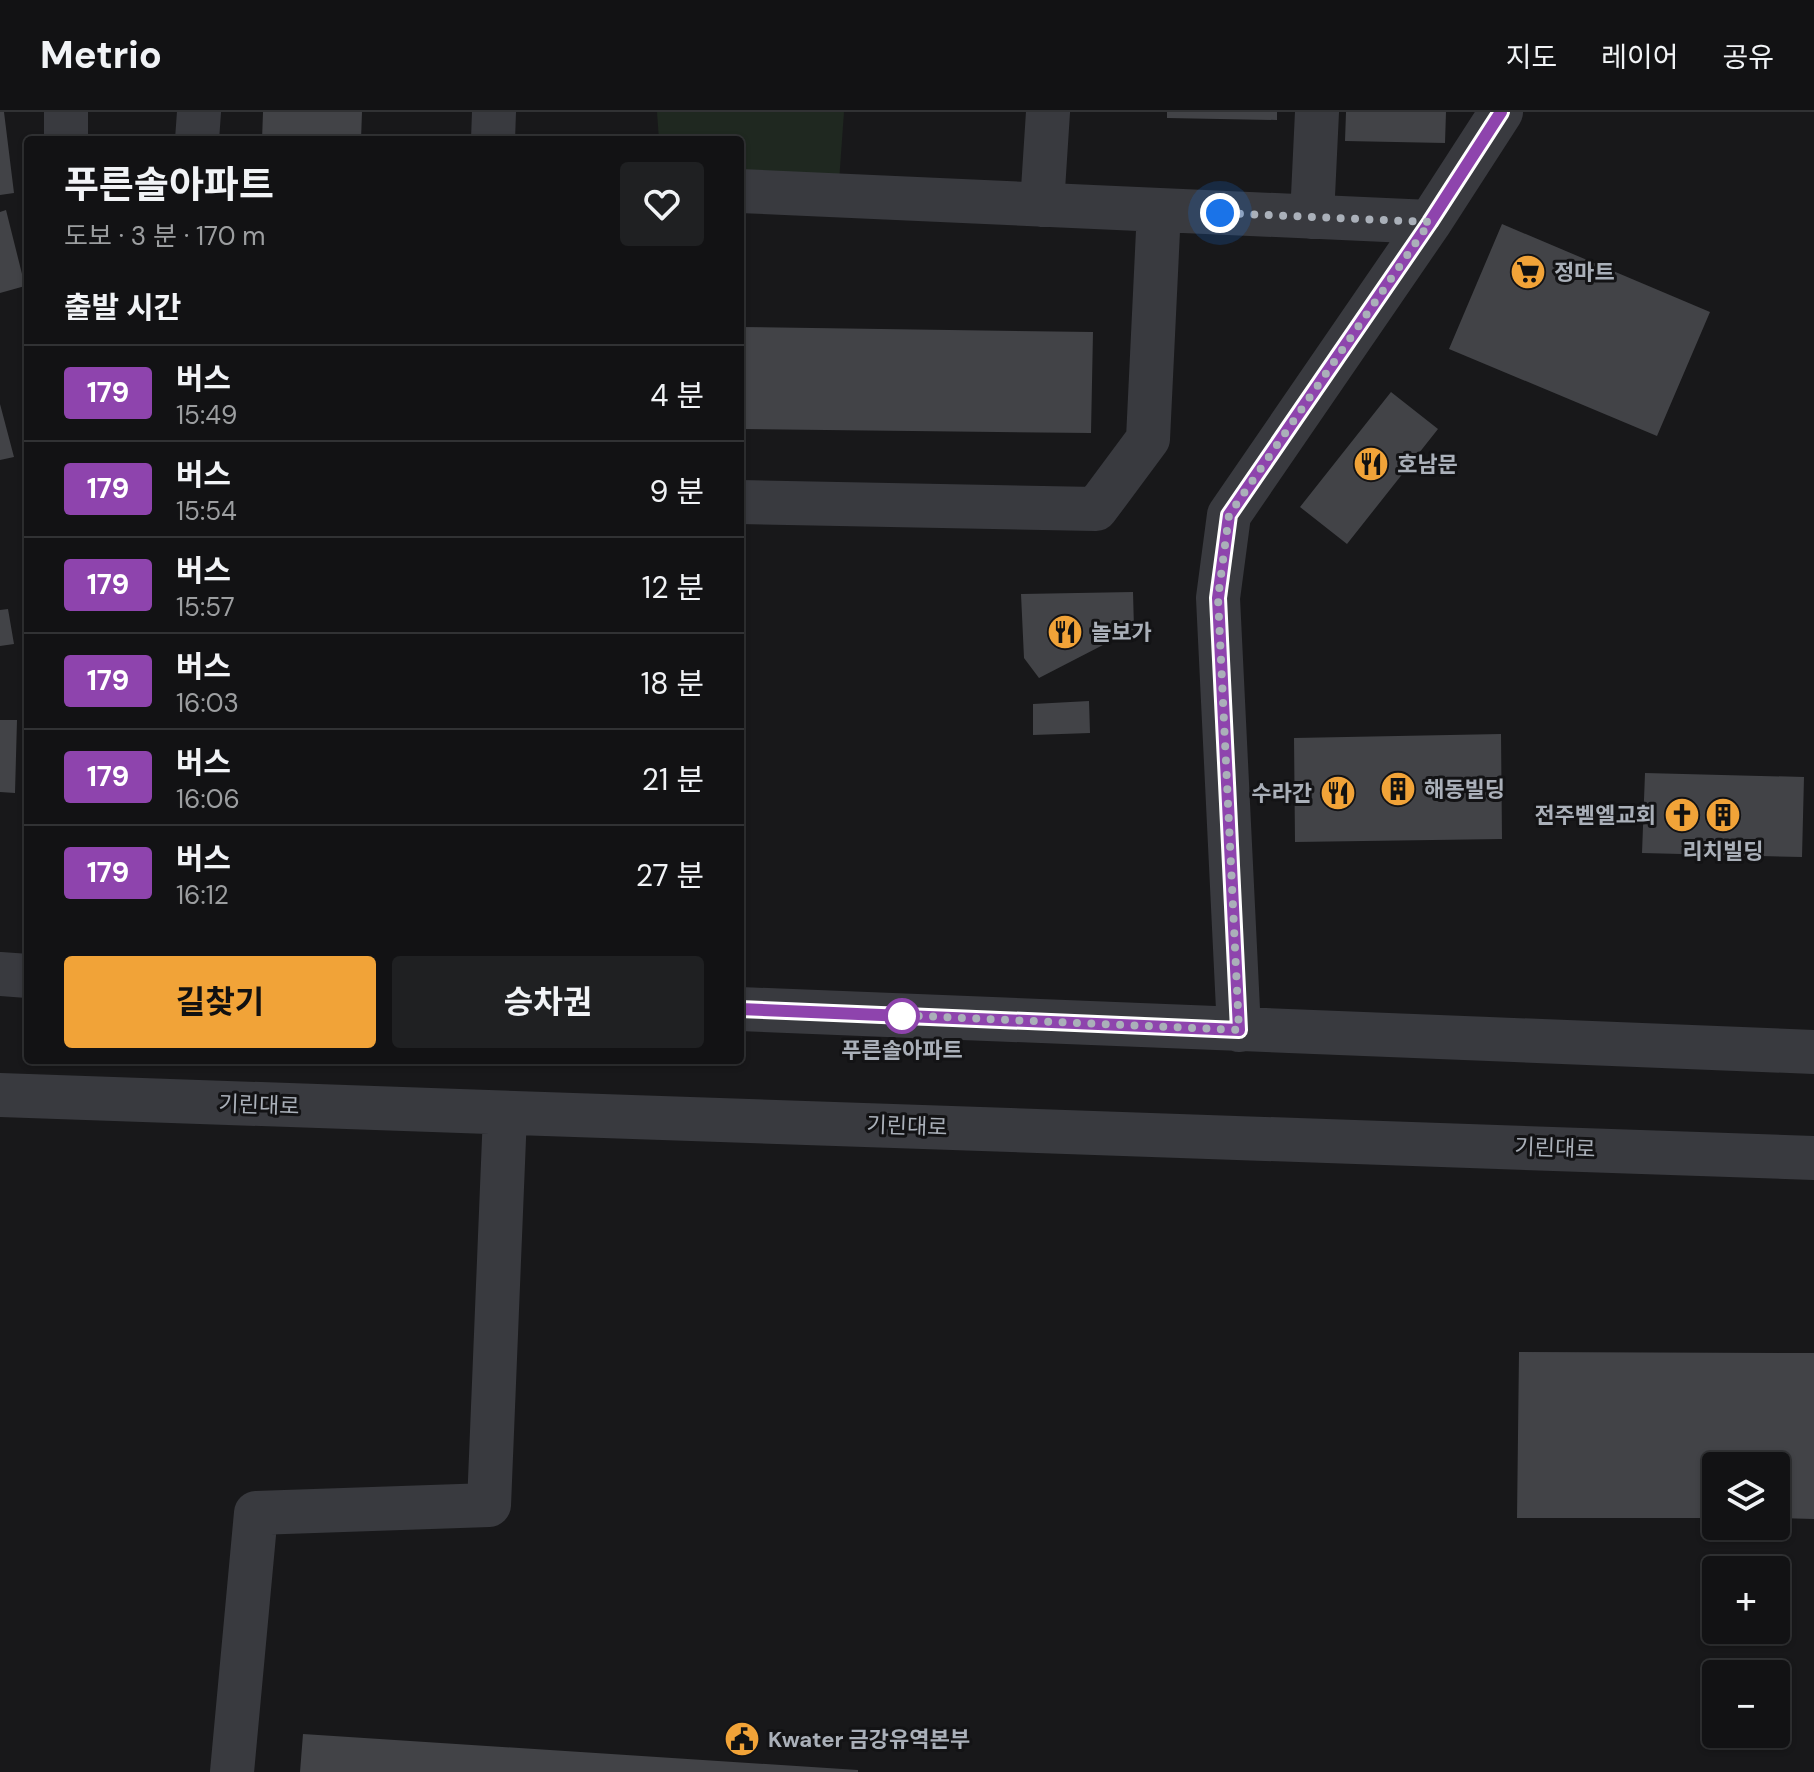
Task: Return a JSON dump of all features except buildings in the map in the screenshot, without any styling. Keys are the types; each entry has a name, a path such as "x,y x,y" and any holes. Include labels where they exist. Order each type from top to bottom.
{"street":[{"path":"66,112 66,136"},
{"path":"197,136 199,112"},
{"path":"493,136 494,112"},
{"path":"1042,205 1048,112"},
{"path":"1312,217 1317,112"},
{"path":"1239,1030 1218,598 1229,515 1430,222 1501,112"},
{"path":"744,191 1430,222"},
{"path":"744,502 1096,509 1148,439 1159,210"},
{"path":"0,974 24,976"},
{"path":"744,1009 1814,1052"},
{"name":"기린대로","path":"0,1095 1814,1158"},
{"path":"232,1772 256,1513 489,1505 505,1114"}],"shaded area":[{"path":"657,112 844,112 839,182 744,177 744,136 659,136"}],"bus line":[{"name":"179","path":"744,1009 1239,1030 1218,598 1229,515 1430,222 1501,112"}],"place":[{"name":"정마트","path":"1528,272"},
{"name":"호남문","path":"1371,464"},
{"name":"놀보가","path":"1065,632"},
{"name":"해동빌딩","path":"1398,789"},
{"name":"수라간","path":"1338,793"},
{"name":"전주벧엘교회","path":"1682,815"},
{"name":"리치빌딩","path":"1723,815"},
{"name":"푸른솔아파트","path":"902,1016"},
{"name":"Kwater 금강유역본부","path":"742,1739"}],"route":[{"path":"902,1016 896,1015 1239,1030 1218,598 1229,515 1430,222 1220,213"}]}
